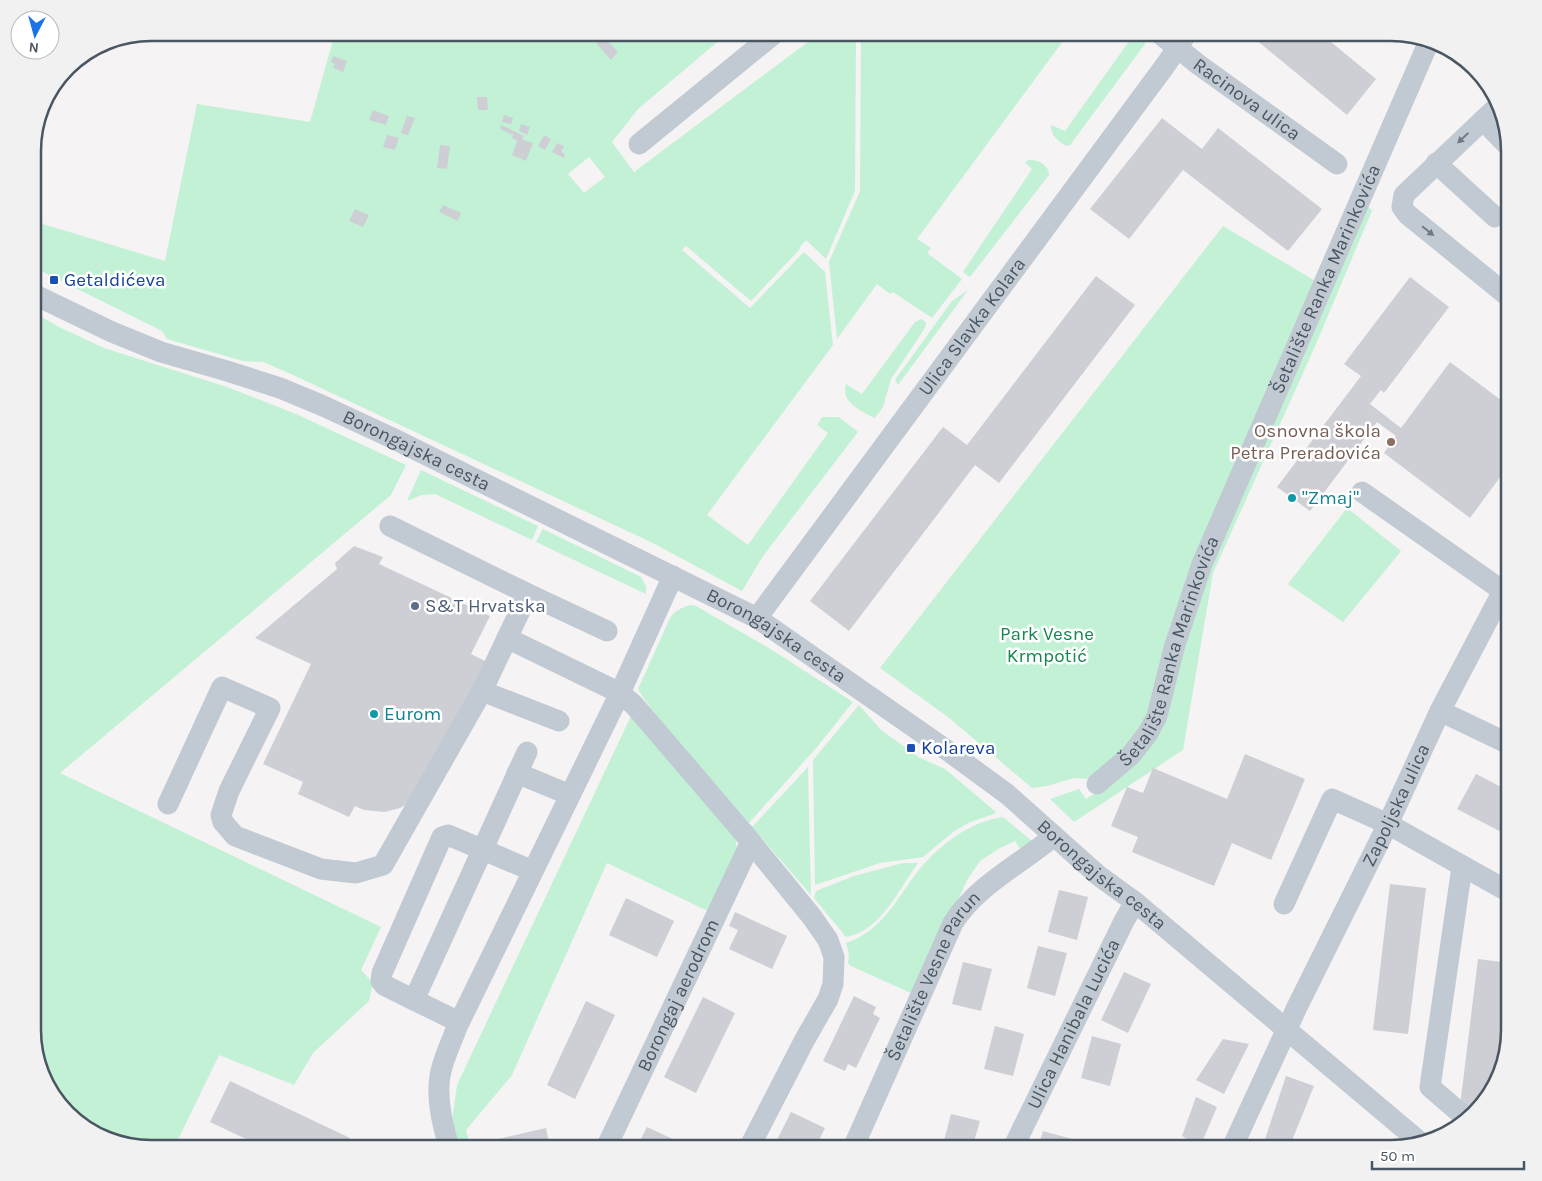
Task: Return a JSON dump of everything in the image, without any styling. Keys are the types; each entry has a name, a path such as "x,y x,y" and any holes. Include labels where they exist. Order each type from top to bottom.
{"street":[{"path":"639,144 765,41"},
{"name":"Ulica Slavka Kolara","path":"757,618 1181,41"},
{"name":"Racinova ulica","path":"1183,41 1337,164"},
{"name":"Šetalište Ranka Marinkovića","path":"1096,784 1131,755 1148,733 1156,716 1174,648 1202,564 1426,47"},
{"path":"1493,111 1404,194 1402,207 1407,214 1501,290"},
{"path":"1483,120 1500,138"},
{"path":"1436,163 1495,217"},
{"name":"Borongajska cesta","path":"41,298 112,332 161,352 280,388 321,405 390,437 757,618 1007,794 1099,876 1135,902 1414,1137"},
{"path":"1362,492 1501,583"},
{"path":"390,526 607,631"},
{"path":"447,1140 441,1116 438,1086 443,1065 459,1022 620,693 672,576"},
{"path":"168,804 222,687 270,708 230,791 222,814 223,822 235,836 321,869 356,873 383,865 482,691 528,594"},
{"name":"Zapoljska ulica","path":"1236,1140 1297,1007 1388,824 1440,711 1501,595"},
{"path":"507,638 620,693 634,705 751,842 812,917 828,940 834,957 833,984 828,999 753,1140"},
{"path":"482,691 559,721"},
{"path":"1440,711 1501,740"},
{"path":"414,1000 527,752"},
{"path":"517,773 570,795"},
{"path":"1284,904 1332,800 1388,824 1501,887"},
{"path":"459,1022 384,985 381,980 442,837 448,834 533,871"},
{"name":"Šetalište Vesne Parun","path":"857,1140 954,923 963,908 998,878 1054,836"},
{"name":"Borongaj aerodrom","path":"610,1140 751,842"},
{"path":"1461,1114 1430,1087 1462,867"},
{"name":"Ulica Hanibala Lucića","path":"1017,1140 1135,902"}],"green space":[{"path":"333,41 719,41 638,109 612,142 634,172 809,41 856,41 855,191 826,259 806,240 800,249 751,301 686,246 682,250 750,308 804,252 825,272 833,345 707,515 748,545 828,433 817,425 822,417 839,417 858,432 763,556 742,591 653,543 291,374 263,362 243,361 167,339 162,331 41,271 41,223 165,261 197,104 310,122","holes":["589,157 605,177 584,193 568,174"]},
{"path":"861,41 1063,41 917,239 931,248 927,253 962,279 932,318 893,292 890,294 877,284 837,339 829,262 860,191"},
{"path":"1129,41 1145,41 1145,44 1070,145 1066,146 1055,137 1051,125 1065,131"},
{"path":"1028,160 1042,163 1049,171 1049,175 970,277 963,272 1032,169 1025,163"},
{"path":"1367,206 1372,210 1371,213 1316,344 1213,573 1183,750 1074,822 1050,799 1079,789 1086,799 1111,783 1128,769 1200,590"},
{"name":"Park Vesne Krmpotić","path":"1223,226 1317,282 1154,698 1137,735 1094,779 1074,778 1047,786 1032,788 948,717 880,668"},
{"path":"968,290 898,385 895,380 952,301"},
{"path":"41,317 104,348 227,387 296,414 406,465 391,495 60,773 381,927 361,970 373,983 369,1001 313,1053 294,1085 219,1055 178,1140 151,1140 116,1134 96,1125 73,1108 56,1085 43,1051 41,1037"},
{"path":"921,319 926,322 925,328 891,379 883,407 875,418 853,406 846,396 846,384 862,394 915,322"},
{"path":"421,470 538,526 532,540 435,494 422,495 407,501"},
{"path":"1347,508 1401,551 1343,622 1288,584"},
{"path":"543,529 641,577 646,586 646,594 536,542"},
{"path":"691,605 696,606 772,650 853,702 817,747 749,823 660,720 638,689 670,618 674,613"},
{"path":"859,705 881,730 920,758 945,769 996,812 970,822 953,832 923,857 880,863 815,885 813,760"},
{"path":"631,716 735,837 738,854 710,912 607,863 512,1075 466,1130 469,1140 457,1140 452,1121 457,1085"},
{"path":"808,767 811,895 752,827"},
{"path":"1003,817 1033,842 989,871 1020,849 1015,841 980,861 967,880 915,995 848,963 849,954 846,943 858,938 878,924 915,875 933,855 965,830 977,824"},
{"path":"903,863 918,863 888,908 869,927 858,933 846,937 814,898 816,891 854,876"}],"building":[{"path":"598,41 608,41 618,52 611,60 596,43"},
{"path":"1258,41 1330,41 1376,79 1347,115"},
{"path":"333,56 347,61 343,72 333,68 335,64 331,62"},
{"path":"477,97 487,97 488,110 478,110"},
{"path":"373,110 389,116 386,125 369,120"},
{"path":"504,115 513,118 511,124 502,122"},
{"path":"407,116 415,118 408,135 401,133"},
{"path":"1162,118 1202,149 1218,128 1322,209 1288,251 1183,170 1129,239 1090,209"},
{"path":"521,124 530,127 527,135 519,131"},
{"path":"501,125 524,136 522,139 533,143 526,161 512,155 517,141 512,138 513,135 500,129"},
{"path":"387,135 399,138 395,150 383,147"},
{"path":"544,135 551,139 545,150 538,146"},
{"path":"557,143 564,146 561,152 565,154 564,158 552,152"},
{"path":"440,145 450,146 447,169 437,168"},
{"path":"443,205 461,213 458,221 439,212"},
{"path":"355,209 369,215 363,227 349,221"},
{"path":"1096,276 1135,305 999,483 975,465 849,631 810,601 943,427 967,445"},
{"path":"1410,277 1449,307 1384,393 1381,390 1370,404 1401,428 1450,362 1501,400 1501,476 1470,518 1384,453 1396,436 1377,422 1310,511 1277,487 1361,376 1344,364"},
{"name":"Eurom","path":"354,546 383,557 379,564 490,616 471,654 487,662 414,800 400,808 385,812 364,810 355,806 349,817 298,794 303,782 263,764 311,664 255,638 337,569 335,563"},
{"path":"1245,754 1305,779 1271,860 1232,843 1214,886 1132,852 1138,837 1111,826 1127,787 1143,793 1153,768 1227,799"},
{"path":"1476,774 1501,787 1501,832 1457,809"},
{"path":"1390,884 1426,888 1408,1034 1373,1030"},
{"path":"1059,890 1088,897 1077,940 1048,932"},
{"path":"626,898 674,921 657,957 609,935"},
{"path":"735,912 787,936 772,969 729,949 738,930 729,926"},
{"path":"1038,946 1067,953 1055,996 1027,988"},
{"path":"1478,959 1501,962 1501,1030 1499,1051 1495,1065 1478,1097 1468,1107 1460,1106"},
{"path":"963,962 992,969 981,1011 952,1004"},
{"path":"1124,972 1151,984 1128,1033 1101,1020"},
{"path":"854,996 876,1007 873,1014 880,1018 856,1068 848,1064 845,1071 823,1061"},
{"path":"703,997 735,1013 696,1093 664,1077"},
{"path":"586,1001 615,1015 575,1099 547,1085"},
{"path":"995,1026 1024,1034 1013,1076 984,1069"},
{"path":"1092,1036 1121,1044 1110,1086 1081,1078"},
{"path":"1223,1039 1249,1044 1224,1094 1196,1080"},
{"path":"1286,1076 1314,1086 1292,1140 1265,1140"},
{"path":"230,1081 350,1138 349,1140 248,1140 210,1122"},
{"path":"1196,1097 1217,1107 1203,1140 1189,1140 1182,1136"},
{"path":"791,1112 825,1128 819,1140 777,1140"},
{"path":"951,1114 980,1121 974,1140 944,1140"},
{"path":"647,1127 675,1140 640,1140"},
{"path":"546,1128 548,1140 494,1140"},
{"path":"1043,1131 1072,1139 1072,1140 1040,1140"}],"place":[{"name":"Getaldićeva","path":"54,280"},
{"name":"Osnovna škola Petra Preradovića","path":"1391,442"},
{"name":"\"Zmaj\"","path":"1292,498"},
{"name":"S&T Hrvatska","path":"415,606"},
{"name":"Eurom","path":"374,714"},
{"name":"Kolareva","path":"911,748"}]}
